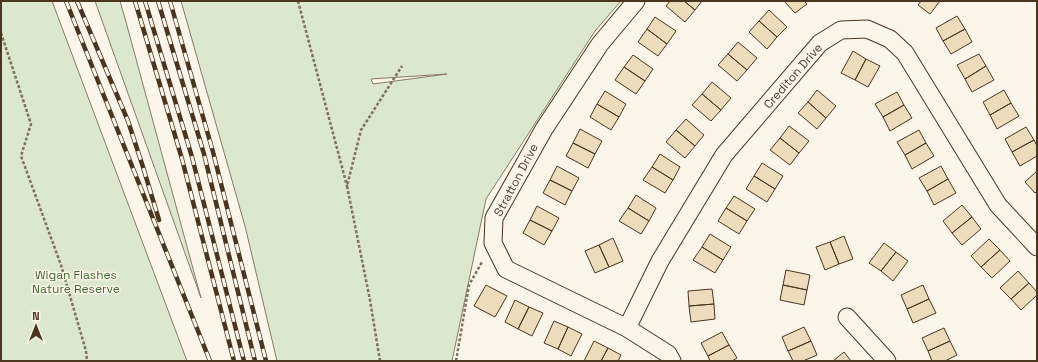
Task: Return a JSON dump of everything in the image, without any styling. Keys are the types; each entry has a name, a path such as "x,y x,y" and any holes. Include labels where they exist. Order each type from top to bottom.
{"street":[{"name":"Stratton Drive","path":"492,243 494,218 544,130 600,44 636,1"},
{"name":"Crediton Drive","path":"627,328 660,261 724,155 820,43 841,30 867,29 890,39 905,53 998,205 1037,247"},
{"path":"492,243 506,269 627,328 668,354 672,361"},
{"path":"846,317 887,361"}],"path":[{"path":"298,1 348,186 380,361"},
{"path":"1,33 31,124 21,156 61,265 86,351 87,361"},
{"path":"348,186 361,130 402,66"},
{"path":"456,361 469,285 492,243"}],"green space":[{"name":"Wigan Flashes Nature Reserve","path":"1,1 52,1 187,361 1,361"},
{"path":"95,1 120,1 201,298"},
{"path":"181,1 621,1 595,31 486,199 452,361 277,361 245,226","holes":["447,74 373,84 371,79"]}],"building":[{"path":"670,1 684,1 695,10 685,22 666,6"},
{"path":"684,1 702,1 695,10"},
{"path":"784,1 804,1 807,4 795,13"},
{"path":"921,1 940,1 930,14 918,5"},
{"path":"769,10 787,27 777,37 759,21"},
{"path":"957,16 965,29 943,41 936,28"},
{"path":"655,17 676,31 667,44 647,29"},
{"path":"759,21 777,37 767,49 749,32"},
{"path":"647,29 667,44 658,56 638,42"},
{"path":"965,29 972,42 951,54 943,41"},
{"path":"738,42 757,58 747,70 728,54"},
{"path":"853,51 866,59 855,80 841,73"},
{"path":"728,54 747,70 737,81 718,65"},
{"path":"979,54 986,66 965,79 957,65"},
{"path":"633,55 653,69 645,81 624,67"},
{"path":"866,59 880,66 868,87 855,80"},
{"path":"986,66 994,80 972,92 965,79"},
{"path":"624,67 645,81 636,94 615,80"},
{"path":"712,82 731,98 721,110 702,94"},
{"path":"817,90 836,106 826,118 808,102"},
{"path":"1004,90 1011,103 990,115 983,102"},
{"path":"605,91 626,104 619,117 597,104"},
{"path":"897,92 904,105 883,117 875,104"},
{"path":"702,94 721,110 711,121 692,105"},
{"path":"808,102 826,118 817,129 798,113"},
{"path":"1011,103 1019,116 997,129 990,115"},
{"path":"597,104 619,117 611,130 590,117"},
{"path":"904,105 912,118 890,131 883,117"},
{"path":"686,119 704,135 695,146 676,130"},
{"path":"789,126 809,141 799,153 780,138"},
{"path":"1026,127 1034,140 1012,152 1005,139"},
{"path":"580,129 602,141 595,154 573,143"},
{"path":"676,130 695,146 685,158 666,142"},
{"path":"919,130 926,143 905,155 897,142"},
{"path":"780,138 799,153 790,165 770,150"},
{"path":"1034,140 1037,146 1037,156 1020,166 1012,152"},
{"path":"573,143 595,154 588,168 566,156"},
{"path":"926,143 934,156 912,169 905,155"},
{"path":"660,154 680,167 673,180 652,167"},
{"path":"762,163 783,176 775,189 754,176"},
{"path":"557,166 579,178 572,191 550,180"},
{"path":"941,166 948,179 927,191 919,178"},
{"path":"652,167 673,180 665,193 643,180"},
{"path":"1037,171 1037,191 1035,193 1025,182"},
{"path":"754,176 775,189 767,202 746,189"},
{"path":"948,179 956,193 934,205 927,191"},
{"path":"550,180 572,191 565,205 543,193"},
{"path":"636,195 656,208 649,221 628,208"},
{"path":"734,196 755,209 747,221 726,208"},
{"path":"962,205 972,217 952,233 943,221"},
{"path":"537,206 559,218 552,231 530,220"},
{"path":"628,208 649,221 641,234 619,221"},
{"path":"726,208 747,221 739,234 718,221"},
{"path":"972,217 981,229 962,245 952,233"},
{"path":"530,220 552,231 544,245 523,233"},
{"path":"710,234 731,247 723,260 702,247"},
{"path":"844,236 853,259 839,264 830,242"},
{"path":"613,238 623,261 609,267 599,245"},
{"path":"989,239 1000,250 981,267 971,256"},
{"path":"830,242 839,264 825,270 816,247"},
{"path":"884,243 896,252 881,271 869,263"},
{"path":"599,245 609,267 595,273 585,251"},
{"path":"702,247 723,260 715,273 693,260"},
{"path":"1000,250 1010,261 992,278 981,267"},
{"path":"896,252 908,261 893,281 881,271"},
{"path":"786,270 810,275 807,290 783,285"},
{"path":"1018,271 1029,283 1011,299 1000,288"},
{"path":"1029,283 1037,292 1037,295 1021,310 1011,299"},
{"path":"486,285 507,296 495,317 474,306"},
{"path":"783,285 807,290 804,305 780,300"},
{"path":"923,285 929,299 907,309 901,295"},
{"path":"712,289 714,304 689,306 688,291"},
{"path":"929,299 936,313 913,323 907,309"},
{"path":"515,300 529,307 518,329 505,322"},
{"path":"714,304 715,319 691,322 689,306"},
{"path":"529,307 543,313 532,336 518,329"},
{"path":"554,321 568,327 558,349 544,343"},
{"path":"568,327 582,334 571,356 558,349"},
{"path":"804,327 811,341 788,351 782,337"},
{"path":"944,328 950,341 928,351 922,338"},
{"path":"722,332 729,345 708,356 701,343"},
{"path":"594,341 608,348 601,361 584,361"},
{"path":"811,341 817,355 803,361 793,361 788,351"},
{"path":"950,341 957,355 945,361 932,361 928,351"},
{"path":"729,345 737,358 732,361 710,361 708,356"},
{"path":"608,348 621,355 618,361 601,361"},
{"path":"844,352 851,361 833,361"}],"railway":[{"path":"66,1 210,361"},
{"path":"77,1 128,121 159,220"},
{"path":"135,1 182,159 234,361"},
{"path":"145,1 192,157 244,361"},
{"path":"158,1 204,154 255,361"},
{"path":"170,1 213,152 266,361"}]}
